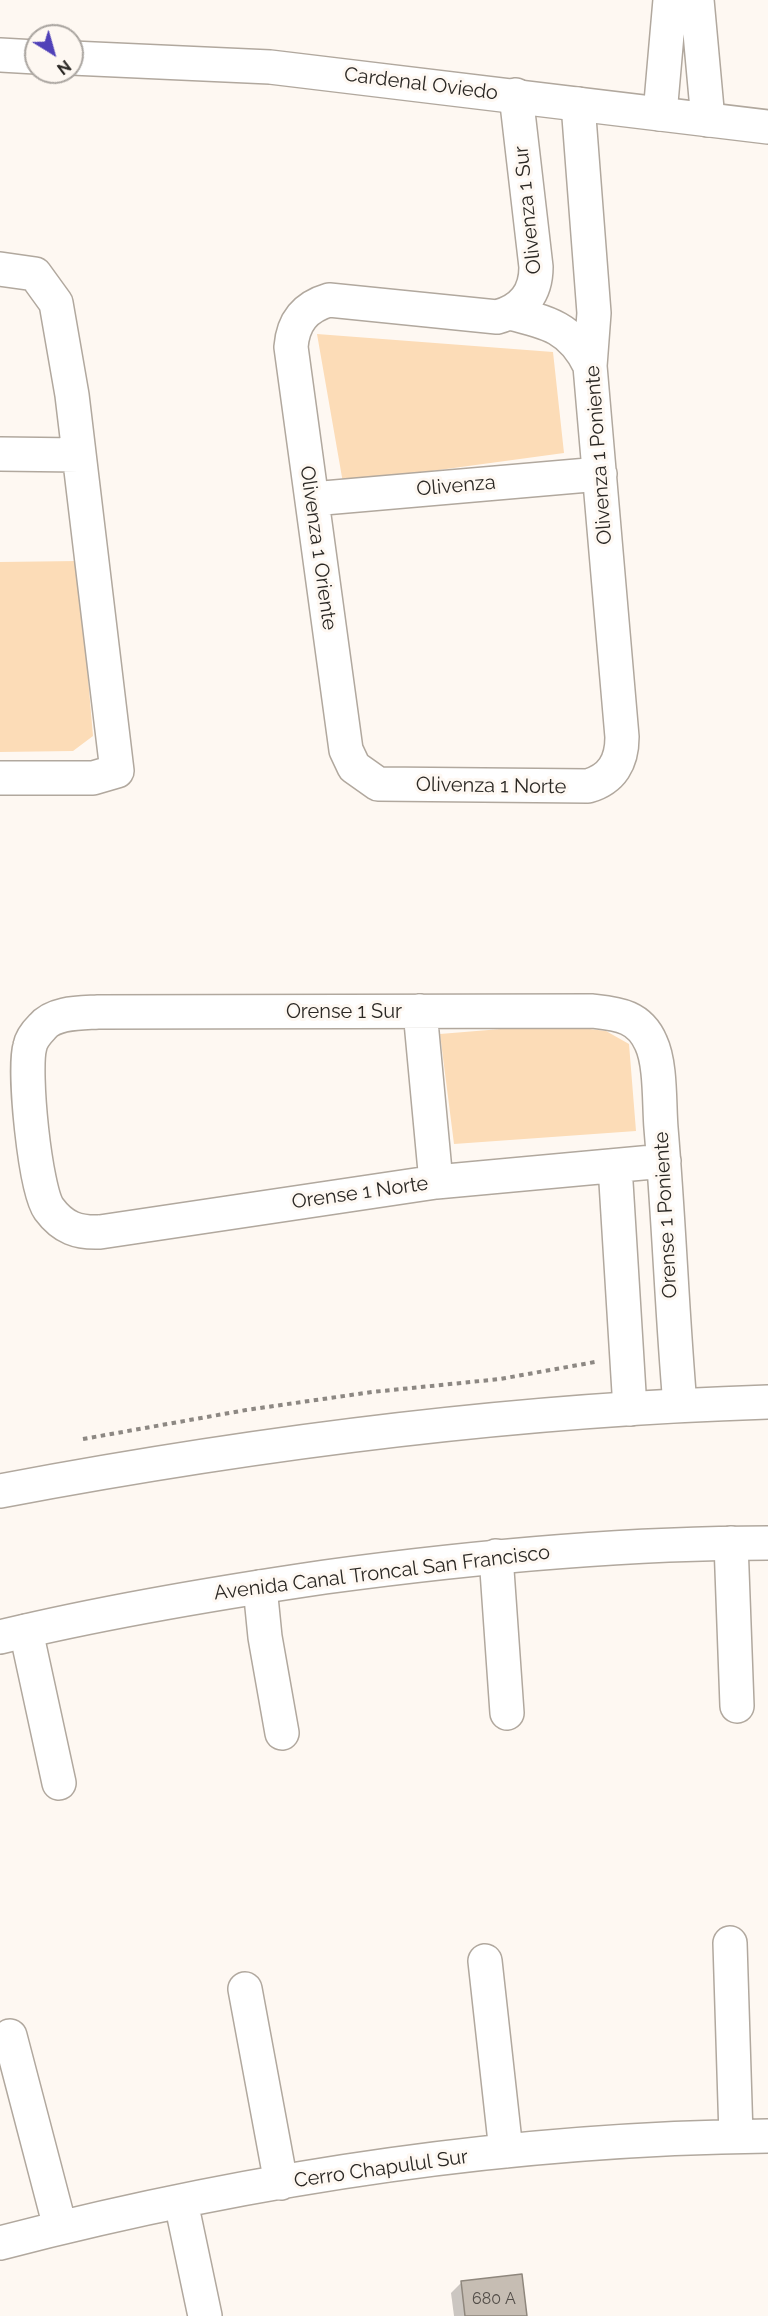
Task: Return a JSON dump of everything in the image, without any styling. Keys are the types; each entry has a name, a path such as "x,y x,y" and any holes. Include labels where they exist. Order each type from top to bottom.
{"street":[{"path":"660,114 670,0"},
{"path":"697,0 708,120"},
{"path":"0,55 24,56"},
{"name":"Cardenal Oviedo","path":"84,59 270,67 768,127"},
{"name":"Olivenza 1 Sur","path":"509,314 528,298 536,280 516,95"},
{"name":"Olivenza 1 Poniente","path":"578,104 594,313 590,366 622,737 622,752 614,769"},
{"path":"0,269 35,274 56,303 79,455 117,771 93,778 0,778"},
{"name":"Olivenza 1 Oriente","path":"364,776 354,767 345,750 291,347 292,336 302,315 319,303 338,299 482,316 497,317 509,314"},
{"path":"509,314 534,319 565,333 582,349 590,366"},
{"path":"0,454 79,455"},
{"name":"Olivenza","path":"312,499 600,474"},
{"name":"Olivenza 1 Norte","path":"364,776 378,784 386,785 588,786 606,778 614,769"},
{"path":"420,1011 436,1182"},
{"name":"Orense 1 Sur","path":"61,1222 47,1207 38,1183 28,1068 30,1045 43,1025 67,1014 98,1012 591,1011 623,1014 642,1028"},
{"name":"Orense 1 Poniente","path":"642,1028 652,1044 654,1053 664,1161 669,1270 680,1405"},
{"name":"Orense 1 Norte","path":"61,1222 79,1233 100,1232 436,1182 664,1161"},
{"path":"615,1166 630,1409"},
{"path":"0,1491 157,1463 342,1436 480,1420 680,1405 768,1402"},
{"path":"731,1543 737,1706"},
{"name":"Avenida Canal Troncal San Francisco","path":"13,1634 260,1587 496,1556 652,1544 768,1543"},
{"path":"496,1556 507,1713"},
{"path":"260,1587 265,1637 282,1733"},
{"path":"13,1634 58,1784"},
{"path":"730,1943 736,2136"},
{"path":"485,1961 506,2151"},
{"path":"245,1989 280,2183"},
{"path":"10,2036 60,2228"},
{"name":"Cerro Chapulul Sur","path":"0,2243 181,2202 280,2183 410,2163 506,2151 621,2141 768,2136"},
{"path":"181,2202 205,2316"}],"path":[{"path":"79,1440 246,1410 372,1392 500,1379 627,1356"}],"shaded area":[{"path":"317,334 553,352 564,453 343,483"},
{"path":"78,561 93,736 73,751 0,752 0,562"},
{"path":"573,1027 606,1031 629,1044 636,1131 454,1144 440,1034 513,1028"}],"building":[{"path":"522,2274 527,2316 465,2316 461,2281"}]}
